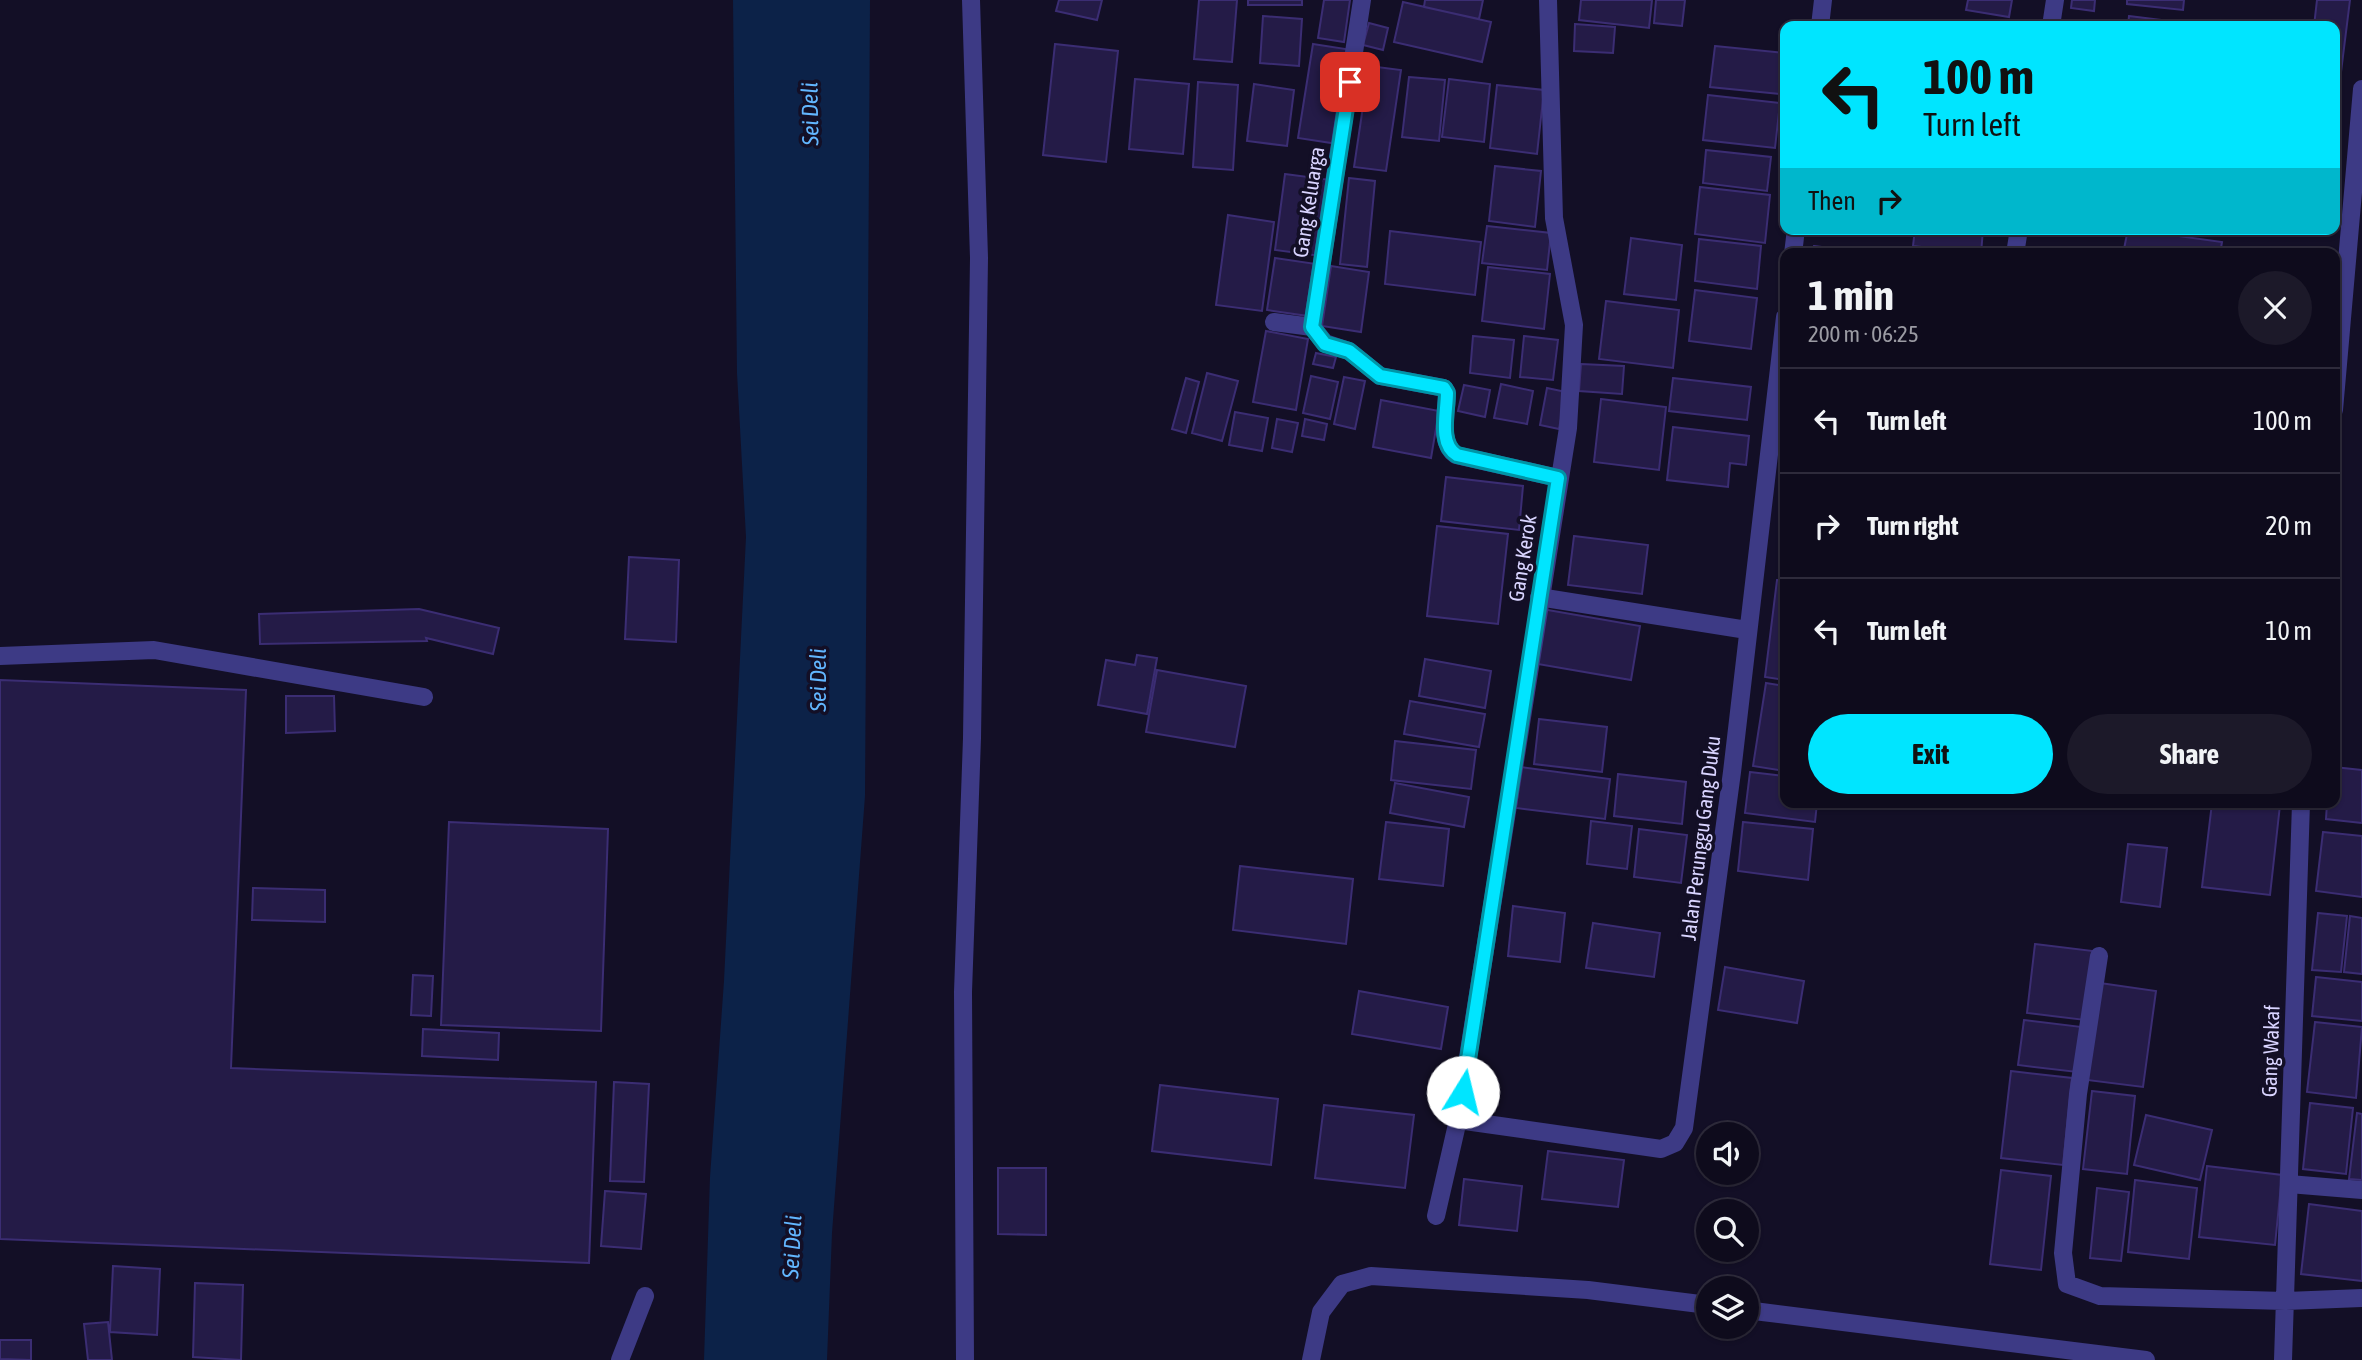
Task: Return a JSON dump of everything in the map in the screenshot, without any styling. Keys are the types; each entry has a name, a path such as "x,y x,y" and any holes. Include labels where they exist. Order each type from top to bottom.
{"street":[{"path":"965,1360 963,992 972,738 979,258 971,0"},
{"name":"Gang Keluarga","path":"1312,327 1362,0"},
{"name":"Gang Kerok","path":"1436,1216 1458,1120 1539,597 1568,428 1574,325 1555,218 1548,0"},
{"path":"1821,21 1823,0"},
{"path":"2051,21 2055,0"},
{"path":"2340,341 2362,89"},
{"path":"1274,322 1312,327 1325,344 1349,351 1380,376 1444,388 1447,393 1446,440 1449,450 1457,455 1558,478"},
{"name":"Jalan Perunggu Gang Duku","path":"1458,1120 1661,1149 1675,1143 1684,1128 1732,772 1780,358"},
{"path":"1539,597 1747,630"},
{"path":"0,656 154,650 424,697"},
{"name":"Gang Wakaf","path":"2283,1360 2301,808"},
{"path":"2099,956 2078,1094 2063,1253 2067,1284 2100,1296 2285,1301 2362,1298"},
{"path":"2289,1184 2362,1190"},
{"path":"1311,1360 1321,1312 1342,1284 1371,1276 1588,1290 1696,1304"},
{"path":"620,1360 645,1296"},
{"path":"1759,1312 2146,1360"}],"water":[{"name":"Sei Deli","path":"733,0 870,0 865,796 832,1233 827,1360 704,1360 710,1177 724,981 746,537 737,373"}],"building":[{"path":"1059,0 1102,0 1097,20 1056,11"},
{"path":"1199,0 1237,0 1232,62 1194,59"},
{"path":"1248,0 1302,0 1302,5 1248,5"},
{"path":"1324,0 1350,0 1344,42 1318,38"},
{"path":"1425,0 1483,0 1479,19 1424,7"},
{"path":"1581,0 1652,0 1649,28 1579,20"},
{"path":"1656,0 1685,0 1682,26 1654,23"},
{"path":"1968,0 2012,0 2009,17 1966,10"},
{"path":"2072,0 2095,0 2094,11 2071,8"},
{"path":"2127,0 2184,0 2183,10 2127,4"},
{"path":"2317,0 2350,0 2341,72 2340,21 2315,21"},
{"path":"1403,2 1491,22 1482,62 1394,42"},
{"path":"1263,16 1302,19 1299,66 1260,63"},
{"path":"2129,16 2169,21 2128,21"},
{"path":"1369,23 1388,28 1383,50 1363,45"},
{"path":"1575,24 1615,27 1613,53 1574,51"},
{"path":"1055,44 1118,51 1106,162 1043,155"},
{"path":"1313,44 1352,50 1338,144 1298,138"},
{"path":"1715,46 1780,52 1780,94 1710,87"},
{"path":"1369,66 1401,70 1386,171 1354,167"},
{"path":"1409,77 1445,80 1439,141 1402,137"},
{"path":"1135,79 1189,84 1183,154 1129,149"},
{"path":"1449,79 1490,84 1484,142 1442,137"},
{"path":"1198,82 1238,85 1233,170 1193,167"},
{"path":"1254,84 1294,90 1287,146 1247,141"},
{"path":"1497,85 1544,90 1537,154 1490,148"},
{"path":"1708,95 1780,103 1775,148 1703,140"},
{"path":"1706,150 1771,157 1767,191 1703,183"},
{"path":"1495,166 1541,171 1535,227 1489,221"},
{"path":"1285,174 1331,180 1321,256 1275,250"},
{"path":"1349,178 1375,181 1367,267 1340,264"},
{"path":"1700,187 1770,195 1765,243 1695,234"},
{"path":"1228,215 1274,222 1262,311 1216,305"},
{"path":"1487,226 1551,233 1547,270 1482,263"},
{"path":"1390,231 1481,242 1475,295 1385,284"},
{"path":"1914,235 1983,235 1981,248 1913,246"},
{"path":"2127,235 2171,235 2222,242 2221,248 2124,248"},
{"path":"1631,238 1682,245 1676,300 1624,294"},
{"path":"1699,239 1761,246 1757,289 1695,281"},
{"path":"1275,258 1316,264 1308,316 1267,310"},
{"path":"1331,266 1369,272 1361,332 1322,326"},
{"path":"1488,267 1550,274 1544,329 1482,321"},
{"path":"1695,290 1757,298 1751,349 1689,341"},
{"path":"1606,301 1679,310 1673,368 1599,359"},
{"path":"1266,331 1308,339 1296,410 1253,402"},
{"path":"1473,336 1514,340 1510,378 1470,373"},
{"path":"1524,336 1558,340 1553,380 1520,377"},
{"path":"1316,353 1336,357 1333,368 1313,364"},
{"path":"1581,364 1624,366 1622,394 1579,391"},
{"path":"1207,373 1238,381 1222,441 1192,433"},
{"path":"1311,376 1338,382 1330,419 1303,413"},
{"path":"1344,377 1365,381 1355,429 1334,424"},
{"path":"1186,378 1199,382 1186,433 1172,429"},
{"path":"1673,378 1751,387 1747,420 1669,411"},
{"path":"1501,384 1533,391 1527,424 1494,418"},
{"path":"1464,385 1490,390 1485,417 1458,411"},
{"path":"1547,388 1566,392 1559,429 1540,425"},
{"path":"1601,399 1666,407 1659,470 1594,462"},
{"path":"1381,400 1439,411 1431,458 1373,447"},
{"path":"1235,412 1268,418 1262,451 1229,445"},
{"path":"1277,419 1298,423 1292,452 1272,448"},
{"path":"1305,419 1327,424 1324,440 1302,436"},
{"path":"1673,427 1749,436 1746,465 1730,463 1728,487 1667,480"},
{"path":"1446,477 1523,486 1519,530 1441,521"},
{"path":"1437,526 1508,534 1498,624 1427,616"},
{"path":"1574,536 1648,545 1642,594 1568,585"},
{"path":"629,557 679,560 676,642 625,639"},
{"path":"1777,580 1780,580 1780,679 1765,677"},
{"path":"419,609 499,628 493,654 426,638 427,641 260,644 259,614"},
{"path":"1542,609 1640,626 1631,680 1532,663"},
{"path":"1137,655 1157,658 1147,714 1098,705 1106,660 1135,665"},
{"path":"1425,659 1491,671 1485,708 1419,696"},
{"path":"1157,670 1246,686 1235,747 1146,732"},
{"path":"0,680 246,690 231,1068 596,1082 589,1263 0,1239"},
{"path":"1766,683 1780,685 1780,770 1753,766"},
{"path":"286,696 334,696 335,731 286,733"},
{"path":"1410,701 1485,714 1479,747 1404,734"},
{"path":"1539,719 1607,727 1602,772 1534,764"},
{"path":"1395,741 1476,750 1471,789 1391,780"},
{"path":"1521,767 1610,779 1605,819 1516,808"},
{"path":"2340,768 2362,770 2362,823 2326,819 2327,808 2340,808"},
{"path":"1750,772 1780,775 1780,808 1816,808 1815,822 1745,813"},
{"path":"1618,774 1686,782 1682,824 1614,816"},
{"path":"1395,783 1469,797 1464,827 1390,813"},
{"path":"2211,808 2280,808 2270,895 2202,887"},
{"path":"1591,821 1632,826 1627,869 1587,864"},
{"path":"449,822 608,829 601,1031 441,1025"},
{"path":"1386,822 1449,829 1443,886 1379,879"},
{"path":"1743,822 1813,829 1808,880 1738,871"},
{"path":"1639,829 1687,835 1681,883 1634,877"},
{"path":"2323,832 2362,836 2362,897 2316,891"},
{"path":"2128,844 2167,848 2160,907 2121,902"},
{"path":"1240,866 1353,879 1346,944 1233,930"},
{"path":"253,888 325,890 325,922 252,920"},
{"path":"1513,906 1565,913 1560,962 1508,956"},
{"path":"2318,913 2347,916 2341,972 2312,970"},
{"path":"2350,916 2362,918 2362,974 2344,972"},
{"path":"1593,923 1660,933 1654,977 1586,968"},
{"path":"2035,944 2093,951 2085,1020 2027,1013"},
{"path":"1725,967 1804,981 1797,1023 1718,1010"},
{"path":"413,975 433,976 431,1016 411,1015"},
{"path":"2316,977 2362,982 2362,1021 2312,1016"},
{"path":"2100,983 2156,991 2143,1087 2087,1080"},
{"path":"1359,991 1448,1007 1441,1049 1352,1034"},
{"path":"2024,1020 2082,1027 2077,1072 2018,1065"},
{"path":"2315,1022 2362,1027 2356,1098 2307,1092"},
{"path":"423,1029 499,1033 498,1060 422,1056"},
{"path":"2011,1071 2072,1078 2063,1165 2001,1158"},
{"path":"614,1082 649,1084 644,1182 610,1181"},
{"path":"1160,1085 1278,1099 1271,1165 1152,1151"},
{"path":"2092,1091 2135,1096 2127,1174 2083,1169"},
{"path":"2310,1103 2353,1108 2346,1174 2303,1169"},
{"path":"1324,1105 1414,1115 1405,1188 1315,1178"},
{"path":"2357,1113 2362,1114 2362,1180 2349,1179"},
{"path":"2146,1115 2212,1130 2200,1180 2134,1165"},
{"path":"1548,1151 1624,1160 1618,1207 1542,1199"},
{"path":"2207,1166 2282,1175 2275,1245 2199,1237"},
{"path":"998,1168 1046,1168 1046,1235 998,1234"},
{"path":"2001,1170 2051,1176 2041,1270 1990,1264"},
{"path":"1464,1179 1522,1186 1517,1231 1459,1225"},
{"path":"2135,1180 2197,1188 2189,1259 2128,1252"},
{"path":"2097,1188 2129,1192 2121,1261 2090,1258"},
{"path":"605,1191 646,1194 641,1249 601,1246"},
{"path":"2309,1204 2362,1211 2362,1281 2301,1274"},
{"path":"113,1266 160,1269 157,1335 110,1332"},
{"path":"195,1283 243,1285 241,1360 193,1357"},
{"path":"108,1322 112,1360 88,1360 84,1324"},
{"path":"0,1340 31,1340 31,1360 0,1359"}],"route":[{"path":"1350,82 1312,327 1325,344 1349,351 1370,371 1380,376 1444,388 1447,393 1446,440 1449,450 1457,455 1558,478 1463,1092"}]}
